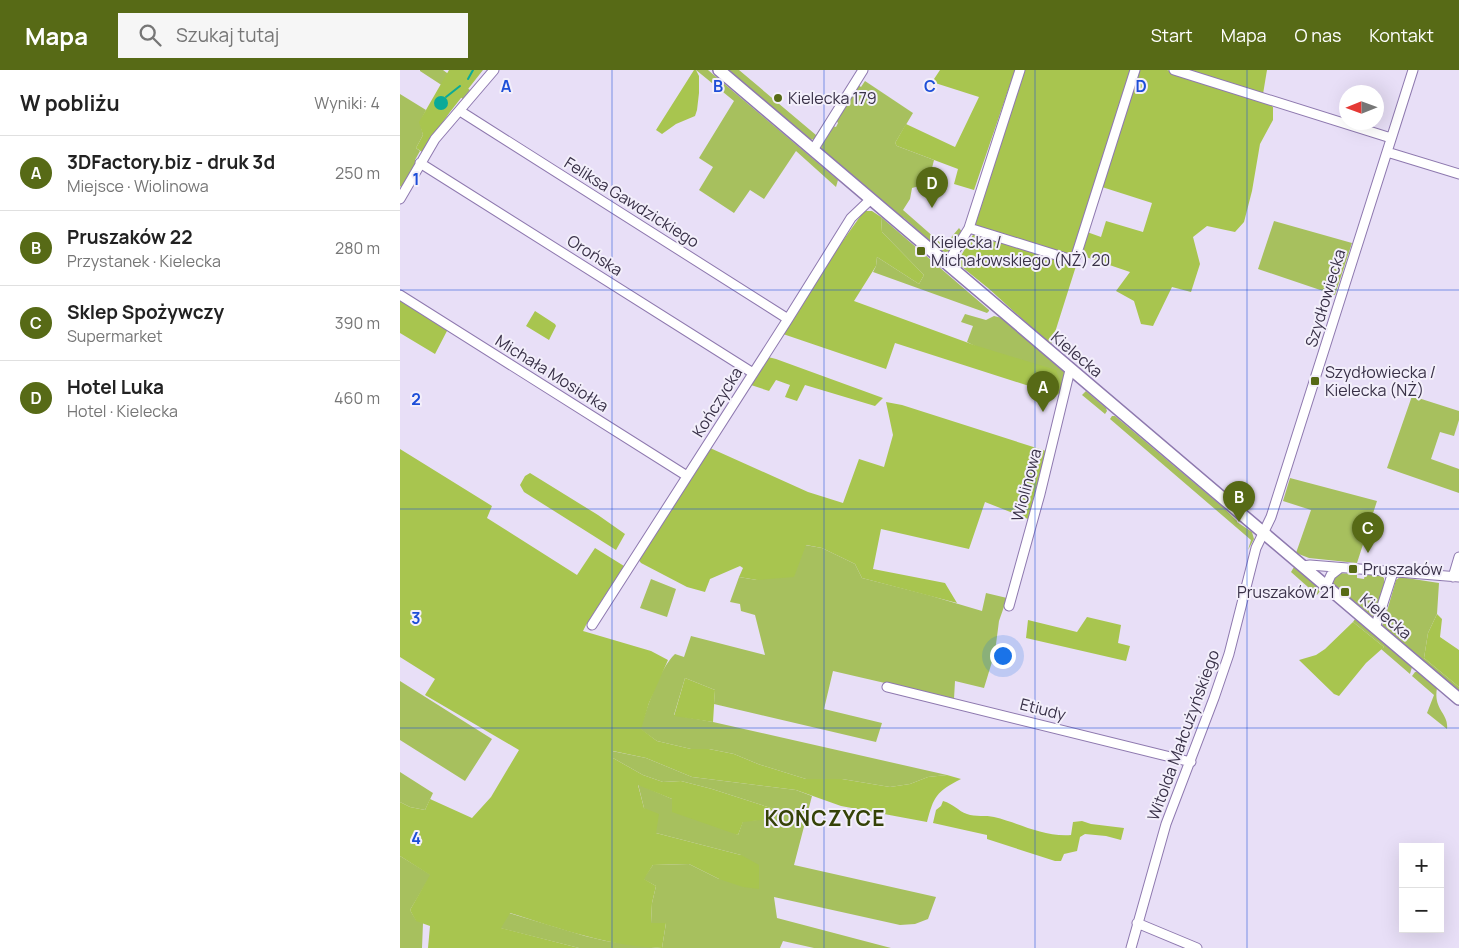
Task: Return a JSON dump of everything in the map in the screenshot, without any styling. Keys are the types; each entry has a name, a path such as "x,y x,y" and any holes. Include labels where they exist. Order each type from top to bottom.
{"main road":[{"name":"Kielecka","path":"719,70 1459,699"}],"street":[{"path":"400,199 435,139 494,70"},
{"path":"812,150 863,70"},
{"path":"947,264 969,228 1020,70"},
{"path":"969,228 1068,259 1074,258 1135,70"},
{"path":"1174,70 1391,138"},
{"name":"Szydłowiecka","path":"1264,534 1298,434 1413,70"},
{"name":"Feliksa Gawdzickiego","path":"460,111 788,319"},
{"path":"1387,152 1459,174"},
{"name":"Orońska","path":"420,163 753,373"},
{"name":"Kończycka","path":"592,625 851,218 871,199"},
{"name":"Michała Mosiołka","path":"400,295 687,476"},
{"name":"Wiolinowa","path":"1009,606 1040,494 1070,370"},
{"name":"Witolda Małcużyńskiego","path":"1131,948 1166,824 1191,762 1229,654 1256,548 1264,534"},
{"path":"1303,566 1456,577 1459,557"},
{"path":"1326,586 1331,575 1340,568"},
{"path":"1375,628 1393,572"},
{"name":"Etiudy","path":"887,687 1191,762"},
{"path":"1138,923 1197,948"}],"shaded area":[{"path":"420,70 443,70 470,90 463,99"},
{"path":"449,70 483,70 422,152 416,148 423,135 419,122"},
{"path":"694,70 696,70 699,76 699,93 695,116 676,124 662,134 656,130"},
{"path":"696,70 708,70 838,180 836,187 796,151 764,199 750,190 734,213 699,190 713,167 699,158 734,101"},
{"path":"728,70 739,70 816,135 848,86 849,88 816,140 809,139"},
{"path":"940,70 1015,70 974,190 954,184 958,169 897,146 895,143 906,124 955,147 979,97 932,82"},
{"path":"1023,70 1131,70 1075,250 1068,255 971,226"},
{"path":"1138,70 1167,70 1263,99 1273,107 1273,120 1260,144 1252,191 1244,222 1235,232 1207,226 1193,237 1200,264 1191,292 1172,287 1153,326 1141,324 1134,301 1116,291 1130,272 1080,255 1087,232 1101,237 1106,221 1143,232 1152,203 1102,187"},
{"path":"1183,70 1267,70 1263,94"},
{"path":"865,81 913,113 895,143 897,146 934,160 931,172 935,184 930,183 912,188 910,199 903,210 944,246 959,228 963,233 951,251 945,252 940,250 821,149 822,142 833,126 836,127 838,123 836,120 858,85 861,87"},
{"path":"400,94 426,110 420,122 423,135 416,148 420,151 415,160 418,162 402,188 400,186"},
{"path":"438,96 444,96 448,103 444,110 438,110 434,106 434,100"},
{"path":"864,211 872,211 881,217 882,232 924,275 919,284 877,257 876,266 854,301 974,345 1056,370 1063,390 1057,395 895,343 886,369 783,334 832,256"},
{"path":"881,217 989,311 987,313 873,272 877,257 919,284 924,275 882,232"},
{"path":"1274,221 1352,243 1335,295 1258,269"},
{"path":"974,233 1076,266 1051,345 988,288 957,263"},
{"path":"400,299 448,329 435,354 400,333"},
{"path":"535,311 556,326 549,340 526,326"},
{"path":"965,314 986,320 994,316 1002,318 1064,372 1066,379 1063,390 967,342 973,326 961,322"},
{"path":"768,357 883,398 875,406 805,385 797,401 785,397 790,385 776,380 769,391 751,385"},
{"path":"1086,391 1106,408 1105,414 1082,395"},
{"path":"1412,396 1459,411 1459,420 1454,436 1440,432 1431,459 1459,469 1459,493 1387,468"},
{"path":"886,402 902,405 1046,451 1028,519 985,502 969,549 881,529 873,569 945,583 957,603 862,578 855,564 822,548 806,545 794,577 757,580 739,577 743,568 740,566 710,579 705,592 687,587 641,563 638,559 710,448 808,492 843,503 859,459 884,467 893,435"},
{"path":"1112,416 1115,416 1224,508 1237,522 1252,532 1254,539 1248,550 1251,540 1110,419"},
{"path":"400,449 492,506 487,518 577,575 595,548 624,566 583,631 651,651 668,660 649,703 641,729 657,741 691,749 709,749 734,754 758,764 806,779 842,779 890,787 910,784 928,777 947,775 961,779 941,791 937,796 927,822 841,806 796,790 692,777 646,758 613,751 613,758 643,775 663,782 681,781 712,789 774,809 772,819 743,822 738,835 672,812 672,799 638,785 644,808 659,814 656,833 741,855 759,865 759,889 743,887 719,879 689,864 653,865 644,879 656,886 652,903 651,923 666,923 662,948 643,947 604,940 510,913 501,928 579,948 428,948 430,926 416,921 410,910 430,875 400,856 400,802 410,807 425,810 430,799 472,818 491,797 519,750 425,695 435,679 400,657"},
{"path":"530,473 625,534 616,550 524,492 520,485 525,476"},
{"path":"1290,478 1377,501 1357,563 1309,558 1296,553 1311,510 1283,501"},
{"path":"805,545 822,548 855,564 862,578 982,611 986,593 1007,598 999,621 995,652 984,688 955,681 954,699 833,671 824,709 882,723 876,742 714,704 715,690 685,678 674,715 713,722 947,775 928,777 910,784 890,787 842,779 806,779 758,764 734,754 709,749 691,749 657,741 640,729 664,669 675,654 684,657 691,636 765,655 755,615 741,611 740,604 730,602 739,577 757,580"},
{"path":"1294,567 1321,590 1317,595 1291,572"},
{"path":"1337,573 1357,574 1357,578 1364,579 1365,574 1380,575 1384,578 1375,616 1371,618 1339,588 1330,583"},
{"path":"1400,577 1439,583 1437,614 1428,633 1424,658 1459,687 1459,692 1383,627 1382,622 1385,611 1387,611 1396,580"},
{"path":"651,579 676,589 667,617 640,608"},
{"path":"1437,614 1442,619 1440,637 1459,650 1459,687 1424,658 1428,633"},
{"path":"1087,617 1121,625 1118,643 1130,646 1126,661 1026,638 1028,620 1077,632"},
{"path":"1355,619 1412,667 1410,674 1381,649 1384,647 1353,622"},
{"path":"1353,622 1384,647 1366,663 1339,696 1334,694 1299,660 1316,655 1325,649"},
{"path":"1415,672 1418,672 1437,688 1437,701 1446,719 1447,729 1427,713 1434,695 1412,676"},
{"path":"685,678 715,690 713,722 674,716"},
{"path":"400,681 492,739 465,781 400,740"},
{"path":"612,751 646,758 692,777 796,790 812,796 794,865 936,897 928,919 915,924 900,925 774,897 777,918 891,948 814,948 783,941 780,948 662,948 666,923 651,923 652,903 656,886 643,879 653,865 689,864 719,879 741,855 656,833 644,808 638,784 672,799 738,835 743,821 772,819 774,809 712,789 681,781 663,782 643,775 613,758"},
{"path":"400,772 433,793 425,810 410,807 400,802"},
{"path":"943,801 967,814 994,817 1050,834 1071,835 1073,822 1082,821 1124,828 1121,840 1085,834 1080,837 1077,851 1064,854 1061,861 1055,861 987,839 987,835 933,823 936,810"},
{"path":"400,856 431,875 410,910 416,920 423,923 422,948 400,948"},
{"path":"509,913 606,941 659,948 579,948 500,928"}],"waterway":[{"path":"468,79 473,70"},
{"path":"446,97 460,86"}],"place":[{"name":"Kielecka 179","path":"778,98"},
{"name":"Hotel Luka","path":"932,208"},
{"name":"Kielecka / Michałowskiego (NŻ) 20","path":"921,251"},
{"name":"Szydłowiecka / Kielecka (NŻ)","path":"1315,381"},
{"name":"3DFactory.biz - druk 3d","path":"1043,412"},
{"name":"Pruszaków 22","path":"1239,522"},
{"name":"Sklep Spożywczy","path":"1368,553"},
{"name":"Pruszaków","path":"1353,569"},
{"name":"Pruszaków 21","path":"1345,592"}],"district":[{"name":"KOŃCZYCE","path":"825,819"}]}
